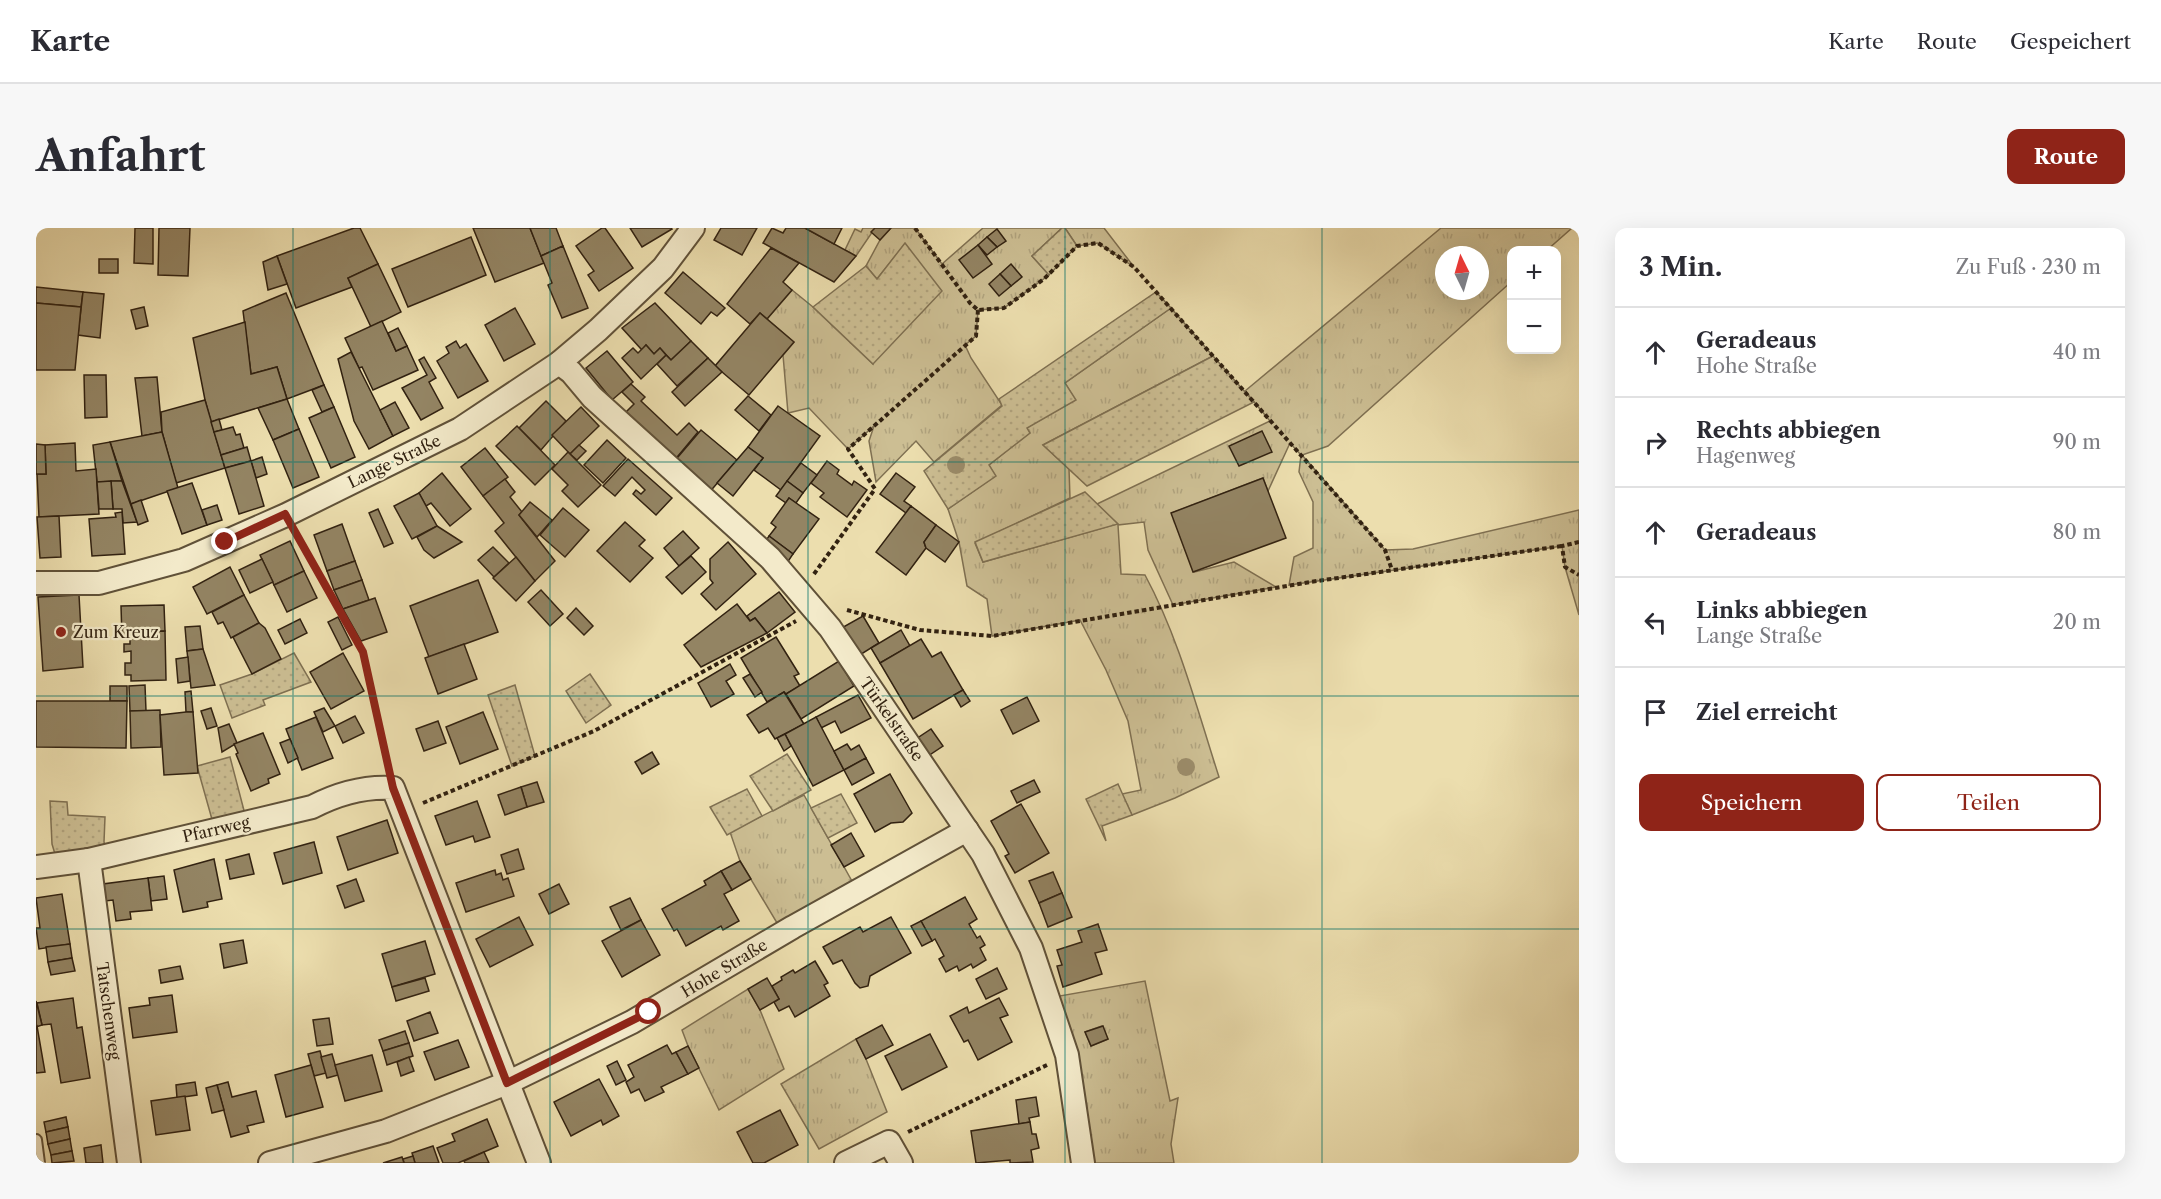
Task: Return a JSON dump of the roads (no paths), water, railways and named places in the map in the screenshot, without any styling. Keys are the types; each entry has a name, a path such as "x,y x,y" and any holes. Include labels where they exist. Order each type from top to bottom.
{"street":[{"name":"Lange Straße","path":"36,583 99,584 184,560 460,429 559,363 623,308 663,268 693,228"},
{"name":"Türkelstraße","path":"559,363 571,372 592,397 770,558 836,638 983,854 1031,948 1067,1055 1083,1163"},
{"name":"Pfarrweg","path":"36,867 89,860 312,807 370,787 393,788 507,1083"},
{"name":"Hohe Straße","path":"270,1163 386,1131 507,1083 632,1022 788,930 967,830"},
{"name":"Tatschenweg","path":"89,860 129,1163"},
{"path":"507,1083 539,1163"},
{"path":"846,1163 889,1142 901,1163"}],"lane":[{"path":"36,1140 39,1163"}],"place":[{"name":"Zum Kreuz","path":"61,632"}]}
